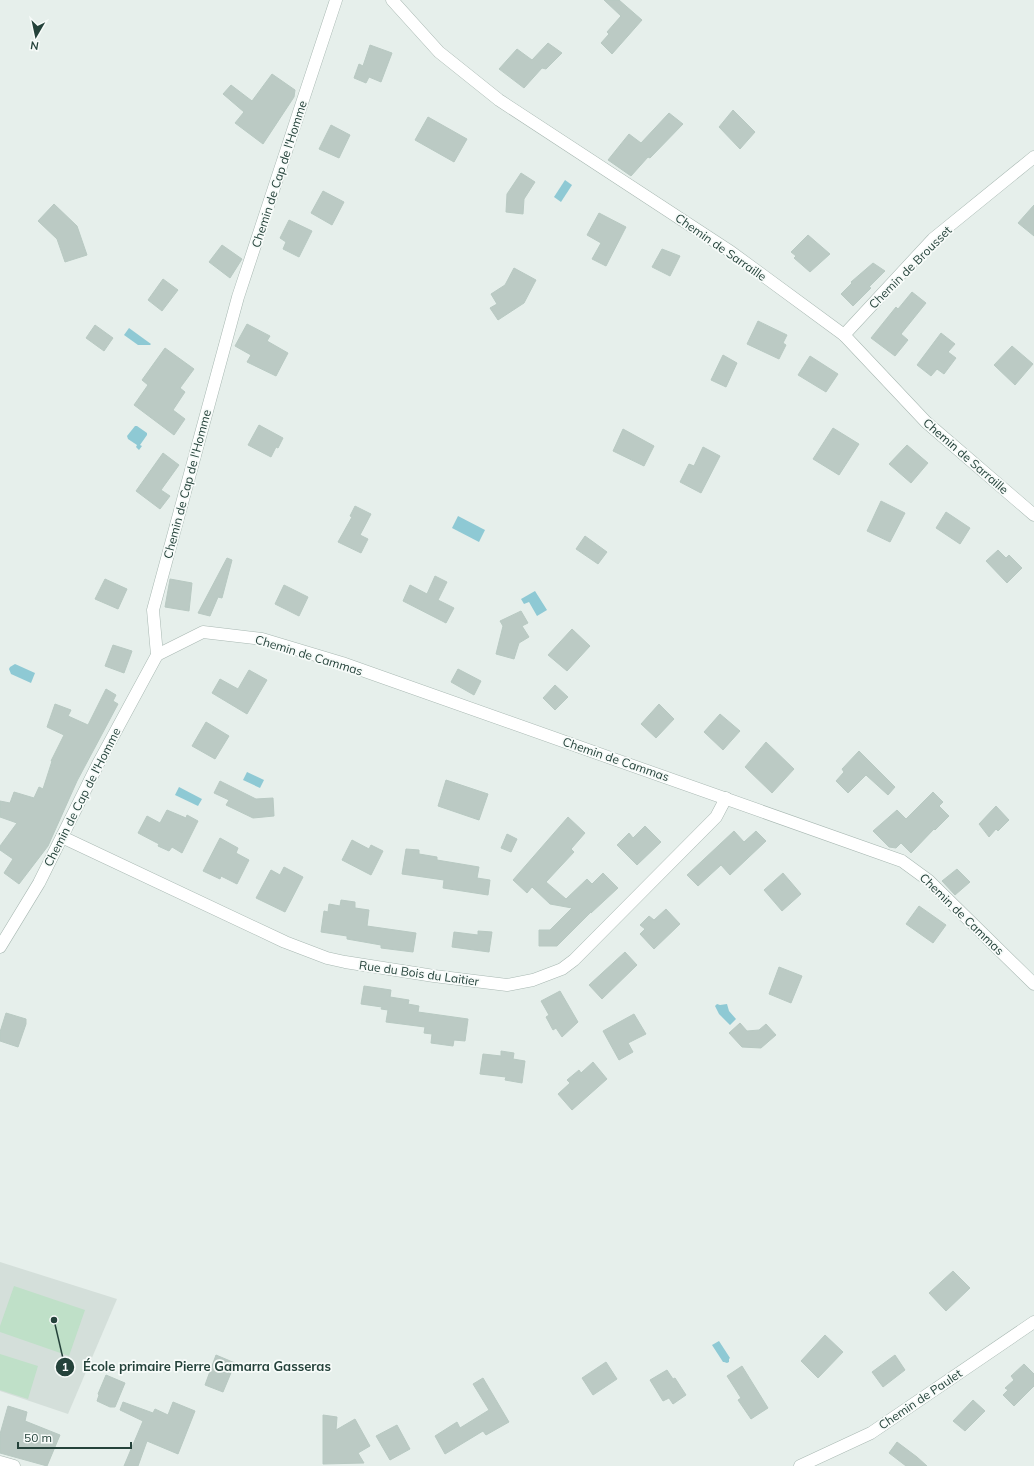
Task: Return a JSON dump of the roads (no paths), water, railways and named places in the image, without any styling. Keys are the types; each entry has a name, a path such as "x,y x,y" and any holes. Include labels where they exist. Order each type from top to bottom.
{"street":[{"name":"Chemin de Cap de l'Homme","path":"0,947 39,883 99,762 157,655 153,610 238,297 336,0"},
{"name":"Chemin de Sarraille","path":"392,0 439,52 499,100 731,252 844,335 926,422 1034,515"},
{"name":"Chemin de Brousset","path":"844,335 933,239 1034,157"},
{"name":"Chemin de Cammas","path":"157,655 202,632 262,639 342,664 902,861 928,880 1034,984"},
{"name":"Rue du Bois du Laitier","path":"62,837 285,942 327,958 434,976 507,985 533,980 562,969 574,960 716,817 726,798"},
{"name":"Chemin de Paulet","path":"800,1466 871,1432 1034,1322"},
{"path":"0,1462 14,1466"}],"water":[{"path":"565,180 572,185 561,202 554,197"},
{"path":"129,328 151,344 138,345 124,335"},
{"path":"135,426 147,433 140,445 142,446 139,450 136,447 137,445 128,439 127,436"},
{"path":"458,516 485,530 479,542 452,528"},
{"path":"535,591 547,610 537,616 529,602 524,604 521,599"},
{"path":"15,664 35,673 31,683 11,674 9,669"},
{"path":"247,772 264,780 260,788 243,780"},
{"path":"179,787 202,799 198,806 175,795"},
{"path":"717,1004 727,1004 729,1011 736,1019 730,1025 719,1014 715,1006"},
{"path":"719,1341 730,1358 729,1362 727,1363 723,1362 712,1345"}],"place":[{"name":"École primaire Pierre Gamarra Gasseras","path":"54,1320"}]}
